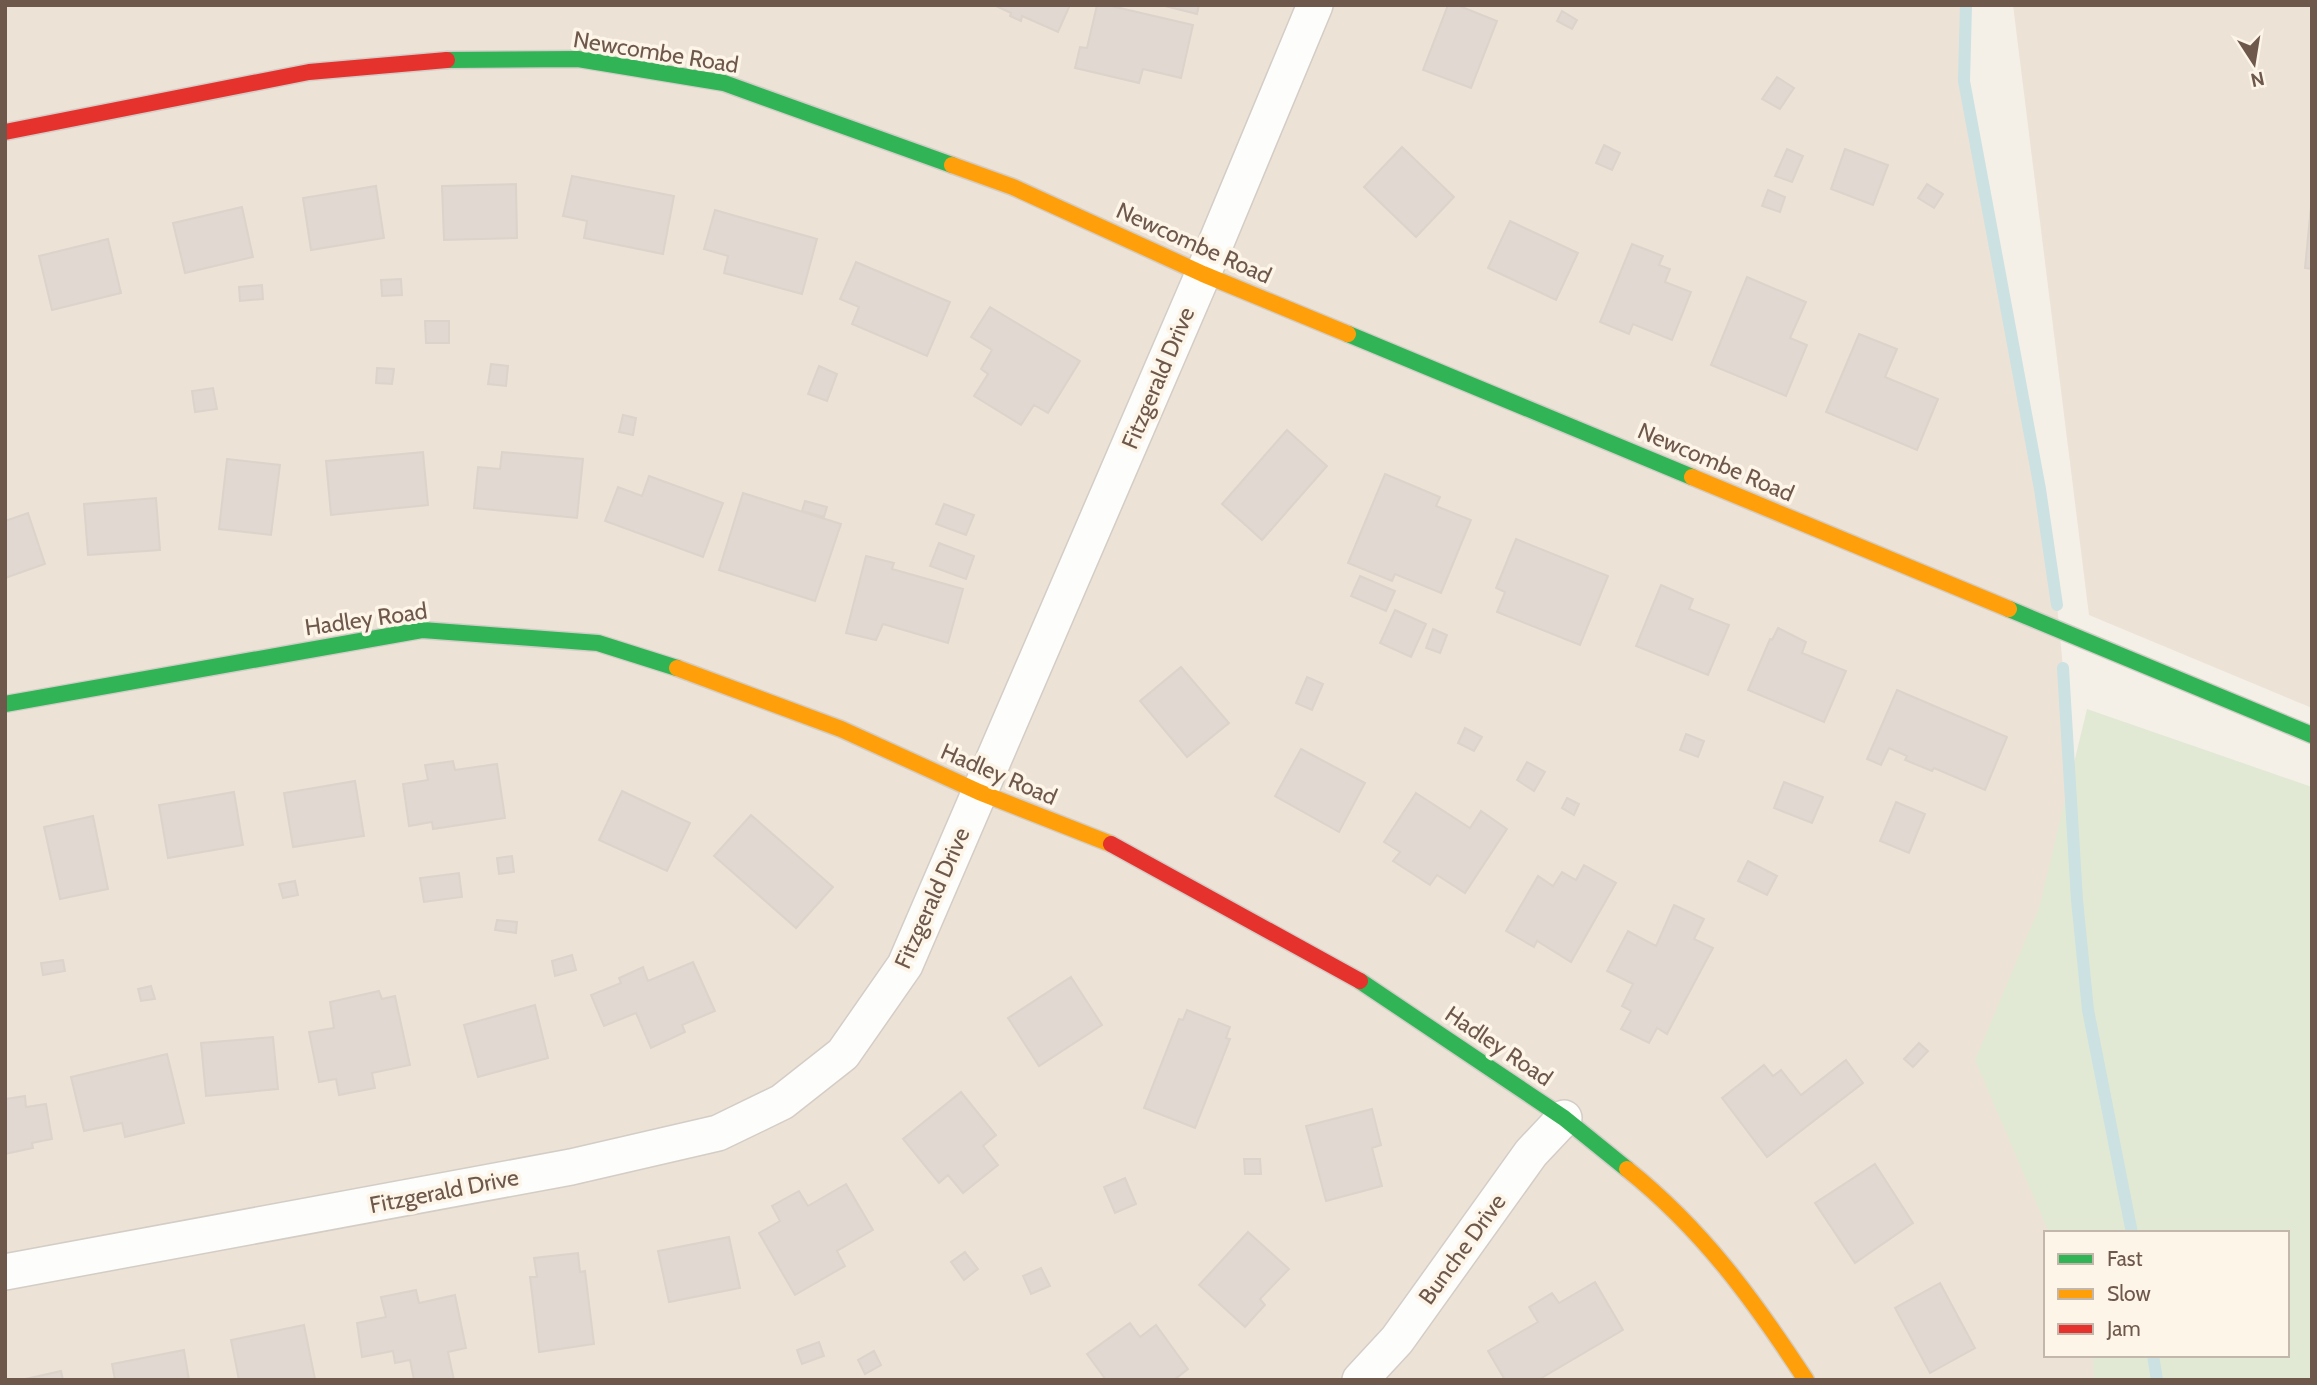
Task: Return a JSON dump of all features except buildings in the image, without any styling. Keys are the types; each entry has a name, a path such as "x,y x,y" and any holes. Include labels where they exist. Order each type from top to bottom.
{"street":[{"name":"Fitzgerald Drive","path":"5,1272 571,1167 718,1133 782,1102 843,1054 905,964 1203,274 1315,5"},
{"name":"Newcombe Road","path":"5,132 309,72 453,59 578,59 724,83 1013,187 1203,274 2312,736"},
{"name":"Hadley Road","path":"5,704 422,630 598,643 701,676 841,729 979,793 1113,845 1363,983 1564,1118 1661,1196 1718,1256 1759,1308 1806,1380"},
{"name":"Bunche Drive","path":"1360,1380 1397,1340 1531,1153 1564,1118"}],"shaded area":[{"path":"5,5 1966,5 1964,81 2040,489 2057,605 2077,900 2132,1231 2044,1231 2044,1357 2153,1357 2157,1380 5,1380"},
{"path":"2013,5 2312,5 2312,708 2089,615"}],"green space":[{"path":"2087,709 2312,787 2312,1380 2094,1380 2093,1357 2289,1357 2289,1231 2048,1231 1975,1060 2039,908"}],"waterway":[{"path":"1966,5 1964,81 2040,489 2057,605"},
{"path":"2063,668 2077,900 2088,1010 2132,1231"},
{"path":"2153,1357 2157,1380"}],"traffic: fast":[{"path":"447,60 578,59 724,83 952,165"},
{"path":"1348,334 1692,477"},
{"path":"2009,609 2312,735"},
{"path":"5,704 422,630 598,643 677,668"},
{"path":"1360,981 1564,1118 1627,1169"}],"traffic: slow":[{"path":"952,165 1013,187 1203,274 1348,334"},
{"path":"1692,477 2009,609"},
{"path":"677,668 841,729 979,792 1111,844"},
{"path":"1627,1169 1680,1216 1703,1241 1746,1294 1806,1380"}],"traffic: jam":[{"path":"5,132 309,72 447,60"},
{"path":"1111,844 1360,981"}]}
